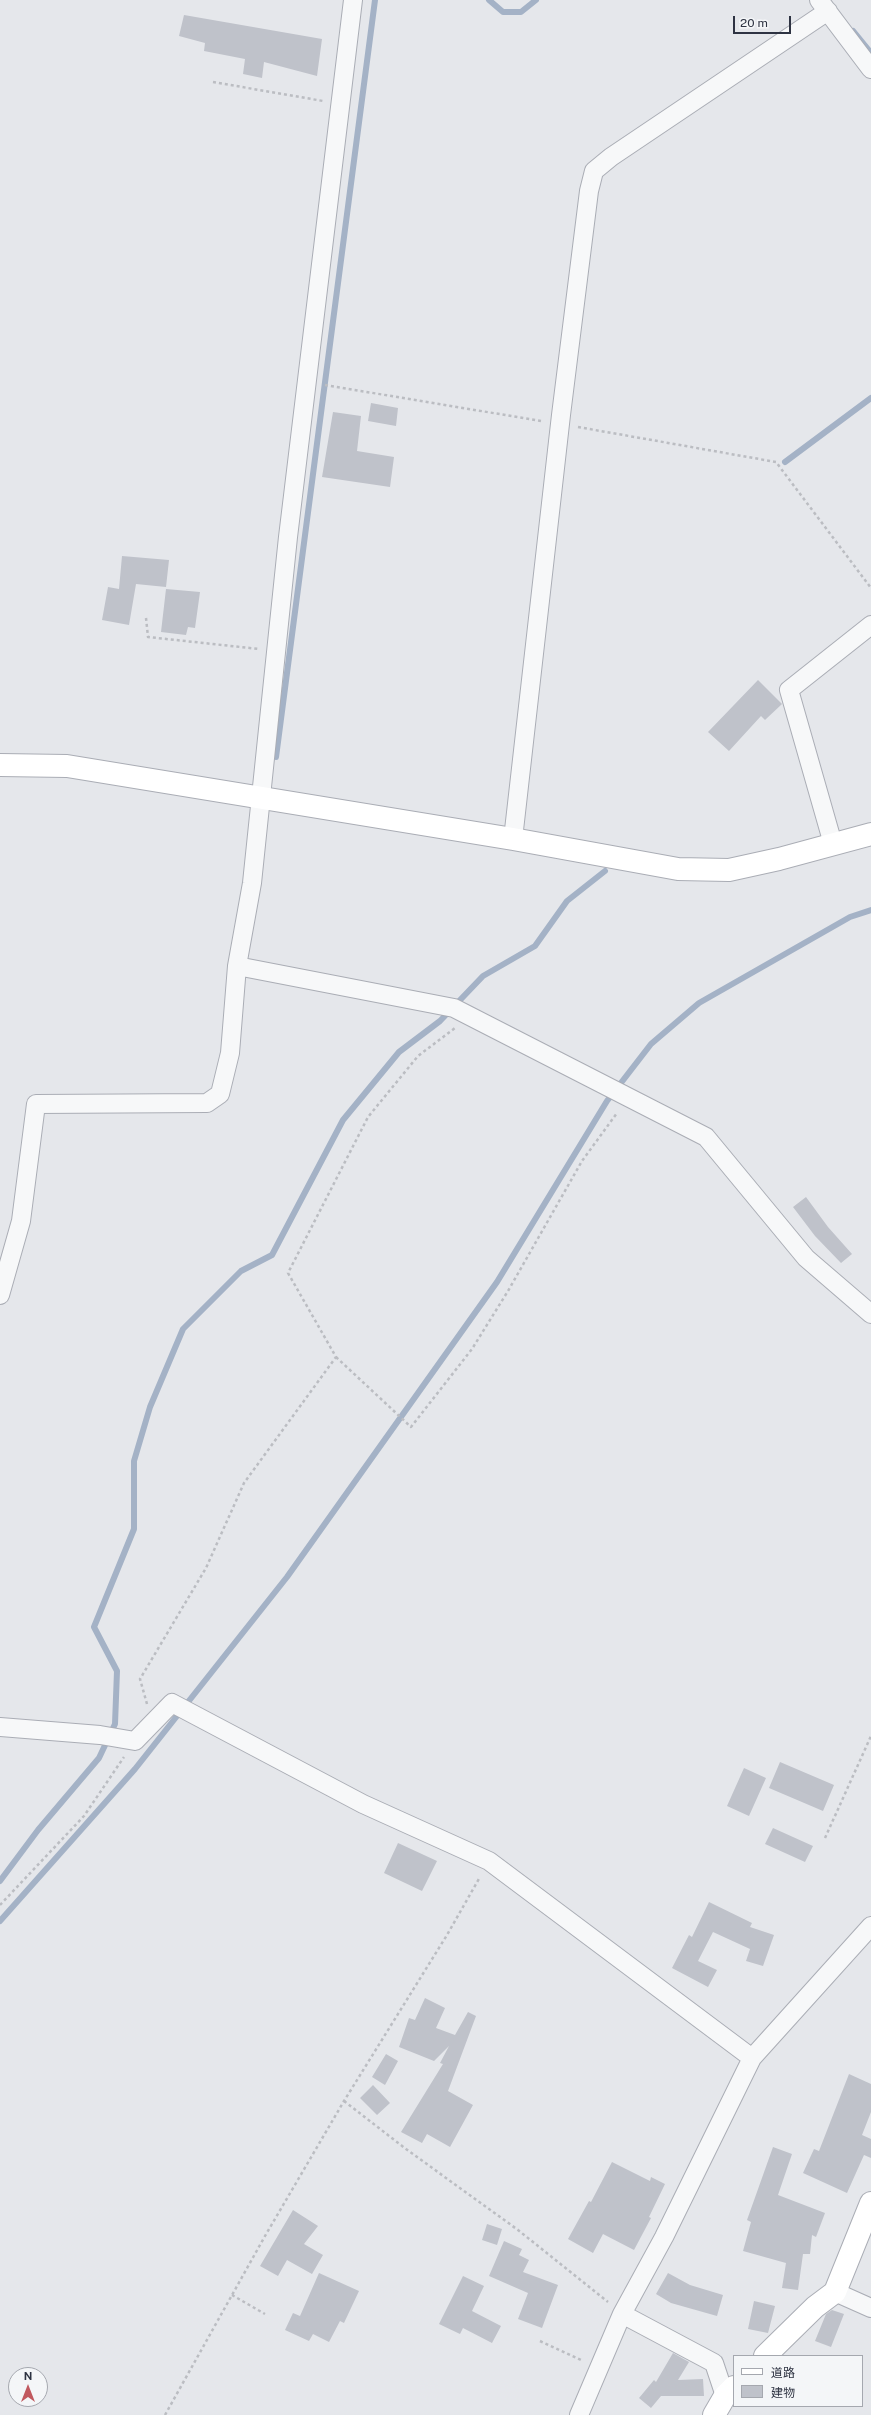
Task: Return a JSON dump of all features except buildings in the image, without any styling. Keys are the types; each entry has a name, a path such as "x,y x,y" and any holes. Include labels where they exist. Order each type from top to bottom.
{"street":[{"path":"0,1294 21,1221 36,1104 207,1103 220,1094 230,1053 237,966 252,882 276,651 353,0"},
{"path":"513,839 560,424 589,191 594,171 611,157 824,6 871,69"},
{"path":"833,844 789,690 871,624"},
{"path":"0,765 67,766 513,839 678,869 728,870 779,859 871,834"},
{"path":"237,966 454,1008 706,1137 806,1258 871,1314"},
{"path":"0,1726 100,1735 135,1741 172,1703 363,1804 489,1861 752,2058"},
{"path":"579,2415 622,2314 664,2237 752,2058 871,1926"},
{"path":"766,2355 815,2307 835,2292 871,2203"},
{"path":"835,2292 871,2308"},
{"path":"622,2314 714,2363 729,2392 714,2415"}],"path":[{"path":"213,82 341,104"},
{"path":"307,382 776,462 871,588"},
{"path":"146,618 148,637 276,651"},
{"path":"470,1017 418,1056 368,1117 288,1273 336,1357 411,1427 472,1349 508,1291 582,1161 624,1096"},
{"path":"152,1723 140,1679 206,1568 244,1483 336,1357"},
{"path":"825,1838 871,1736"},
{"path":"0,1905 84,1816 135,1741"},
{"path":"165,2415 232,2295 344,2101 447,1935 489,1861"},
{"path":"344,2101 406,2149 518,2230 622,2314"},
{"path":"232,2295 265,2314"},
{"path":"540,2342 599,2369"}],"waterway":[{"path":"276,757 375,0"},
{"path":"489,0 503,12 521,12 536,0"},
{"path":"853,31 871,53"},
{"path":"785,462 871,398"},
{"path":"0,1881 38,1830 99,1758 115,1724 117,1671 94,1627 134,1529 134,1461 150,1407 183,1329 241,1271 272,1255 343,1120 399,1052 440,1021 483,976 535,946 567,901 605,871"},
{"path":"0,1921 135,1769 287,1577 497,1282 607,1101 651,1044 699,1003 850,917 871,910"}]}
